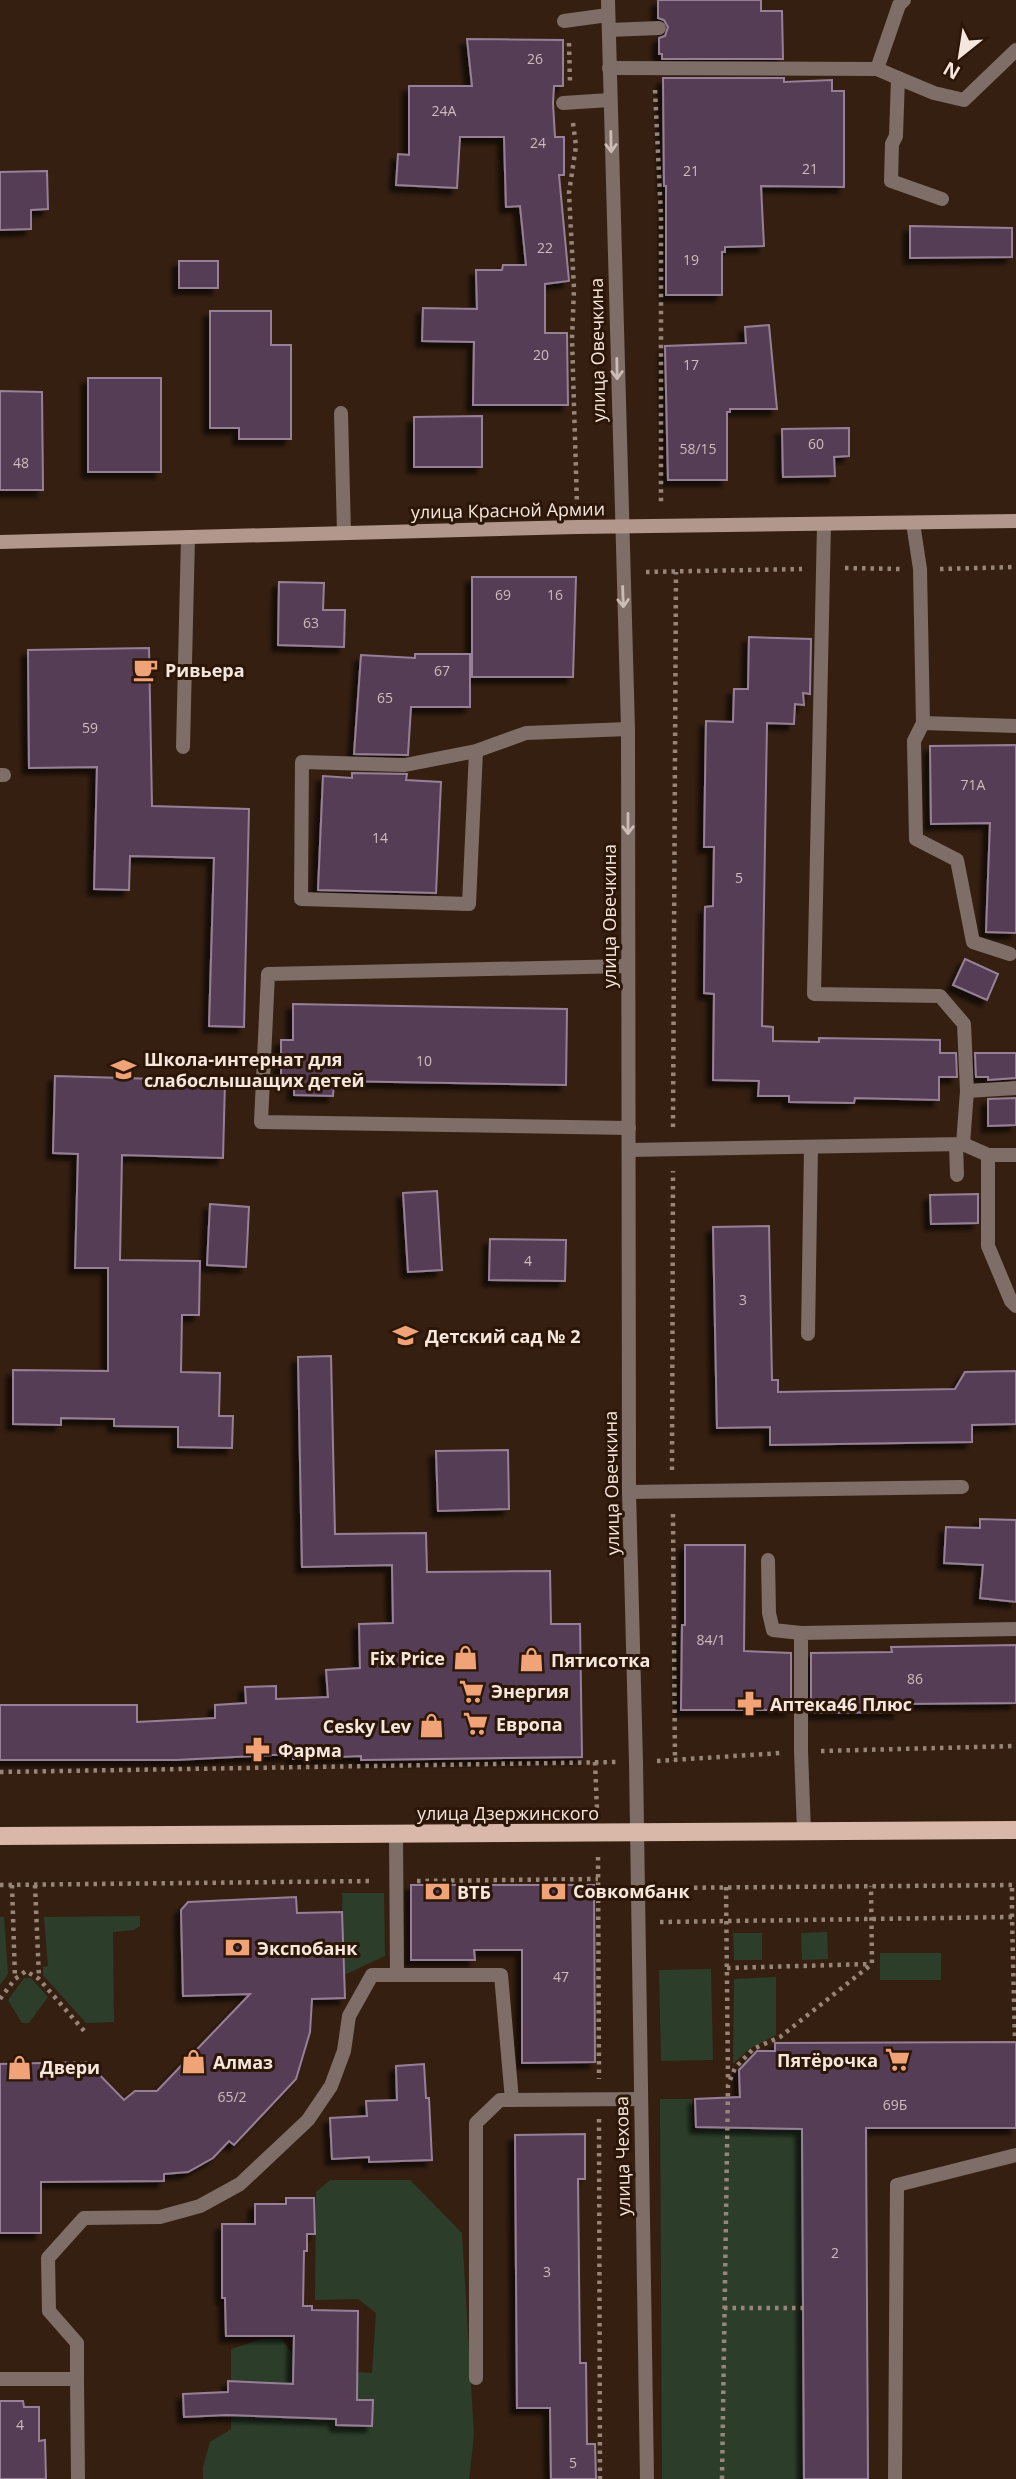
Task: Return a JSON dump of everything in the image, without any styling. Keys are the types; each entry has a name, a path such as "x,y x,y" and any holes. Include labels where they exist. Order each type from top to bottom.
{"main road":[{"name":"улица Красной Армии","path":"0,542 577,527 1016,521"},
{"name":"улица Дзержинского","path":"0,1836 1016,1830"}],"street":[{"name":"улица Овечкина","path":"608,0 628,729 629,1492 637,1833"},
{"path":"877,69 899,5 904,0"},
{"path":"566,20 659,28"},
{"path":"609,68 877,69 934,93 964,100 1016,50"},
{"path":"898,78 897,135 892,144 891,181 942,199"},
{"path":"566,102 610,100"},
{"path":"341,413 344,533"},
{"path":"913,523 920,569 923,723 914,741 916,839 957,860 973,942 1010,954"},
{"path":"824,524 814,994 940,996 964,1024 967,1091 957,1175"},
{"path":"183,747 188,537"},
{"path":"923,723 1016,726"},
{"path":"476,751 469,904 301,899 302,762 405,765 476,751 526,733 628,729"},
{"path":"628,966 268,974 261,1122 629,1128"},
{"path":"967,1091 1016,1088"},
{"path":"629,1150 959,1144 988,1155 1016,1155"},
{"path":"808,1334 811,1147"},
{"path":"988,1155 988,1247 1011,1301 1016,1306"},
{"path":"629,1492 962,1488"},
{"path":"768,1560 769,1613 773,1630 801,1633 1016,1629"},
{"path":"801,1633 804,1832"},
{"name":"улица Чехова","path":"637,1833 647,2479"},
{"path":"396,1834 397,1975"},
{"path":"78,2479 77,2343 49,2311 48,2258 85,2218 160,2217 200,2206 240,2184 308,2120 331,2086 344,2051 349,2017 372,1975 501,1975 512,2100"},
{"path":"476,2378 476,2123 500,2100 641,2099"},
{"path":"895,2479 897,2185 1016,2155"},
{"path":"0,2379 77,2379"}],"path":[{"path":"566,20 566,102 576,146 569,193 574,289 572,339 577,527"},
{"path":"654,70 661,216 661,526"},
{"path":"0,1772 636,1762 801,1751 1016,1746"},
{"path":"0,1885 598,1879"},
{"path":"12,1885 15,1979"},
{"path":"36,1885 39,1979"},
{"path":"598,1888 1014,1885 1012,1917 1015,2042"},
{"path":"871,1886 872,1964"},
{"path":"722,2479 728,2085 726,1887"},
{"path":"638,1922 1012,1917"},
{"path":"727,1968 872,1964"},
{"path":"728,2085 736,2068 753,2049 780,2037 872,1964"},
{"path":"0,1999 15,1979 26,1971 39,1979 85,2032"},
{"path":"724,2308 803,2308"}],"green space":[{"path":"342,1893 384,1893 385,1956 344,1975"},
{"path":"140,1916 140,1926 134,1930 113,1932 114,2022 86,2023 43,1975 43,1967 48,1966 44,1917"},
{"path":"0,1917 4,1917 8,1974 0,1985"},
{"path":"827,1932 828,1959 802,1960 801,1933"},
{"path":"733,1933 762,1933 762,1960 734,1960"},
{"path":"880,1953 941,1953 941,1980 880,1980"},
{"path":"711,1969 713,2060 661,2061 659,1970"},
{"path":"776,1977 776,2035 749,2049 733,2064 734,1979"},
{"path":"24,1978 31,1978 48,1997 29,2023 22,2023 8,2000"},
{"path":"660,2099 692,2099 693,2129 801,2129 803,2479 662,2479"},
{"path":"330,2180 410,2180 462,2233 474,2435 469,2479 203,2479 203,2467 210,2442 231,2429 231,2349 261,2339 282,2339 303,2369 372,2373 376,2313 358,2299 315,2300 316,2192"}],"building":[{"path":"658,0 761,0 761,11 782,11 783,59 662,59 662,54 659,54 659,38 665,36 668,27 664,20 658,18"},
{"path":"467,39 563,40 563,86 554,86 553,103 555,137 564,137 564,175 559,175 569,281 545,284 545,333 567,333 568,405 473,405 474,342 422,341 423,308 477,309 476,270 502,270 503,265 526,265 520,206 506,207 504,137 460,137 457,188 396,185 398,154 409,155 409,86 472,86"},
{"path":"663,78 784,78 784,82 832,80 832,91 844,91 844,187 761,186 764,246 725,247 725,252 722,252 722,295 666,295"},
{"path":"47,171 48,209 31,210 31,229 0,230 0,172"},
{"path":"910,226 1012,228 1012,257 910,258"},
{"path":"179,261 218,261 218,288 179,288"},
{"path":"210,311 271,311 271,345 291,345 291,439 239,439 239,428 210,428"},
{"path":"769,325 777,409 730,409 730,412 727,412 727,480 668,480 665,346 746,343 745,327"},
{"path":"88,378 161,378 161,472 88,472"},
{"path":"0,391 42,392 43,490 0,490"},
{"path":"482,416 482,467 414,467 414,417"},
{"path":"849,428 849,456 834,457 835,476 783,477 782,429"},
{"path":"472,577 576,577 573,677 472,677"},
{"path":"279,582 324,583 323,610 345,610 344,647 278,645"},
{"path":"749,637 811,639 810,694 803,693 804,705 795,704 794,724 767,723 762,1026 773,1027 773,1041 819,1042 819,1038 940,1040 940,1053 956,1053 957,1077 939,1077 939,1100 855,1098 854,1103 789,1102 789,1096 758,1096 759,1081 713,1080 714,994 704,993 705,907 713,906 714,847 704,847 706,721 733,722 734,689 748,689"},
{"path":"149,648 152,806 249,809 244,1027 209,1026 214,858 130,856 129,890 94,889 97,767 29,768 28,650"},
{"path":"415,654 470,654 470,707 411,707 408,755 354,754 361,655 415,658"},
{"path":"1016,745 1016,933 986,932 990,823 931,824 930,746"},
{"path":"352,773 407,774 406,780 441,782 436,893 318,890 323,776 352,778"},
{"path":"965,959 998,974 987,1000 953,985"},
{"path":"293,1004 567,1009 566,1085 334,1081 333,1096 294,1095 294,1081 281,1080 281,1040 293,1040"},
{"path":"975,1053 1016,1053 1016,1078 988,1080 988,1077 976,1077"},
{"path":"55,1076 225,1081 223,1158 122,1155 120,1260 200,1261 199,1315 182,1315 181,1372 220,1373 219,1416 233,1416 232,1448 178,1447 178,1427 114,1426 114,1419 61,1418 61,1425 13,1424 13,1370 108,1371 108,1268 75,1268 78,1154 53,1153"},
{"path":"1016,1098 1016,1125 988,1126 988,1099"},
{"path":"437,1191 442,1270 408,1272 403,1193"},
{"path":"978,1194 978,1223 931,1224 930,1195"},
{"path":"210,1204 249,1207 246,1267 207,1265"},
{"path":"769,1226 772,1380 778,1380 778,1392 955,1389 965,1372 1016,1371 1016,1424 972,1425 972,1442 770,1445 770,1427 717,1428 713,1227"},
{"path":"490,1239 566,1240 565,1281 489,1280"},
{"path":"331,1356 335,1534 426,1533 427,1572 550,1571 551,1624 580,1624 582,1757 361,1760 361,1756 293,1759 293,1754 176,1760 0,1760 0,1705 137,1705 137,1722 215,1718 215,1705 246,1703 245,1687 276,1686 276,1699 328,1697 326,1670 360,1668 359,1624 393,1623 392,1565 302,1567 298,1357"},
{"path":"508,1450 509,1509 438,1511 436,1451"},
{"path":"980,1519 1016,1520 1016,1602 980,1598 983,1565 944,1563 946,1527 980,1528"},
{"path":"685,1545 745,1545 744,1651 791,1653 791,1710 681,1710"},
{"path":"1016,1645 1016,1703 899,1704 899,1712 815,1713 815,1710 811,1710 811,1653 892,1652 891,1647"},
{"path":"411,1885 594,1885 595,2062 522,2063 522,1950 474,1950 475,1960 411,1960"},
{"path":"296,1897 297,1913 342,1912 345,1998 312,1999 310,2032 296,2079 234,2145 229,2141 213,2158 188,2172 164,2174 164,2181 41,2182 41,2233 0,2233 0,2064 87,2062 124,2100 135,2091 157,2091 250,1994 183,1996 181,1910 188,1902"},
{"path":"1016,2042 1016,2128 866,2128 868,2479 804,2479 802,2129 696,2127 695,2099 740,2097 739,2070 757,2051 775,2051 775,2043"},
{"path":"424,2064 426,2098 429,2098 432,2160 369,2162 369,2157 332,2159 330,2118 367,2116 366,2101 397,2100 396,2066"},
{"path":"585,2134 585,2179 578,2179 580,2363 586,2363 587,2444 595,2444 596,2479 551,2479 550,2408 517,2408 515,2135"},
{"path":"286,2198 314,2198 315,2234 307,2234 307,2251 304,2251 303,2306 312,2306 312,2310 358,2311 357,2400 373,2400 372,2426 336,2425 336,2419 227,2415 184,2417 183,2394 228,2392 228,2381 293,2384 294,2336 226,2336 225,2298 222,2298 222,2224 255,2224 255,2204 286,2204"},
{"path":"0,2401 23,2401 24,2407 39,2407 39,2441 45,2440 46,2479 0,2479"}],"place":[{"name":"Ривьера","path":"145,670"},
{"name":"Школа-интернат для слабослышащих детей","path":"124,1069"},
{"name":"Детский сад № 2","path":"405,1336"},
{"name":"Fix Price","path":"465,1658"},
{"name":"Пятисотка","path":"531,1660"},
{"name":"Энергия","path":"471,1691"},
{"name":"Аптека46 Плюс","path":"750,1704"},
{"name":"Европа","path":"476,1724"},
{"name":"Cesky Lev","path":"431,1726"},
{"name":"Фарма","path":"258,1750"},
{"name":"Совкомбанк","path":"553,1891"},
{"name":"ВТБ","path":"437,1892"},
{"name":"Экспобанк","path":"237,1948"},
{"name":"Пятёрочка","path":"898,2060"},
{"name":"Алмаз","path":"193,2062"},
{"name":"Двери","path":"20,2067"}]}
